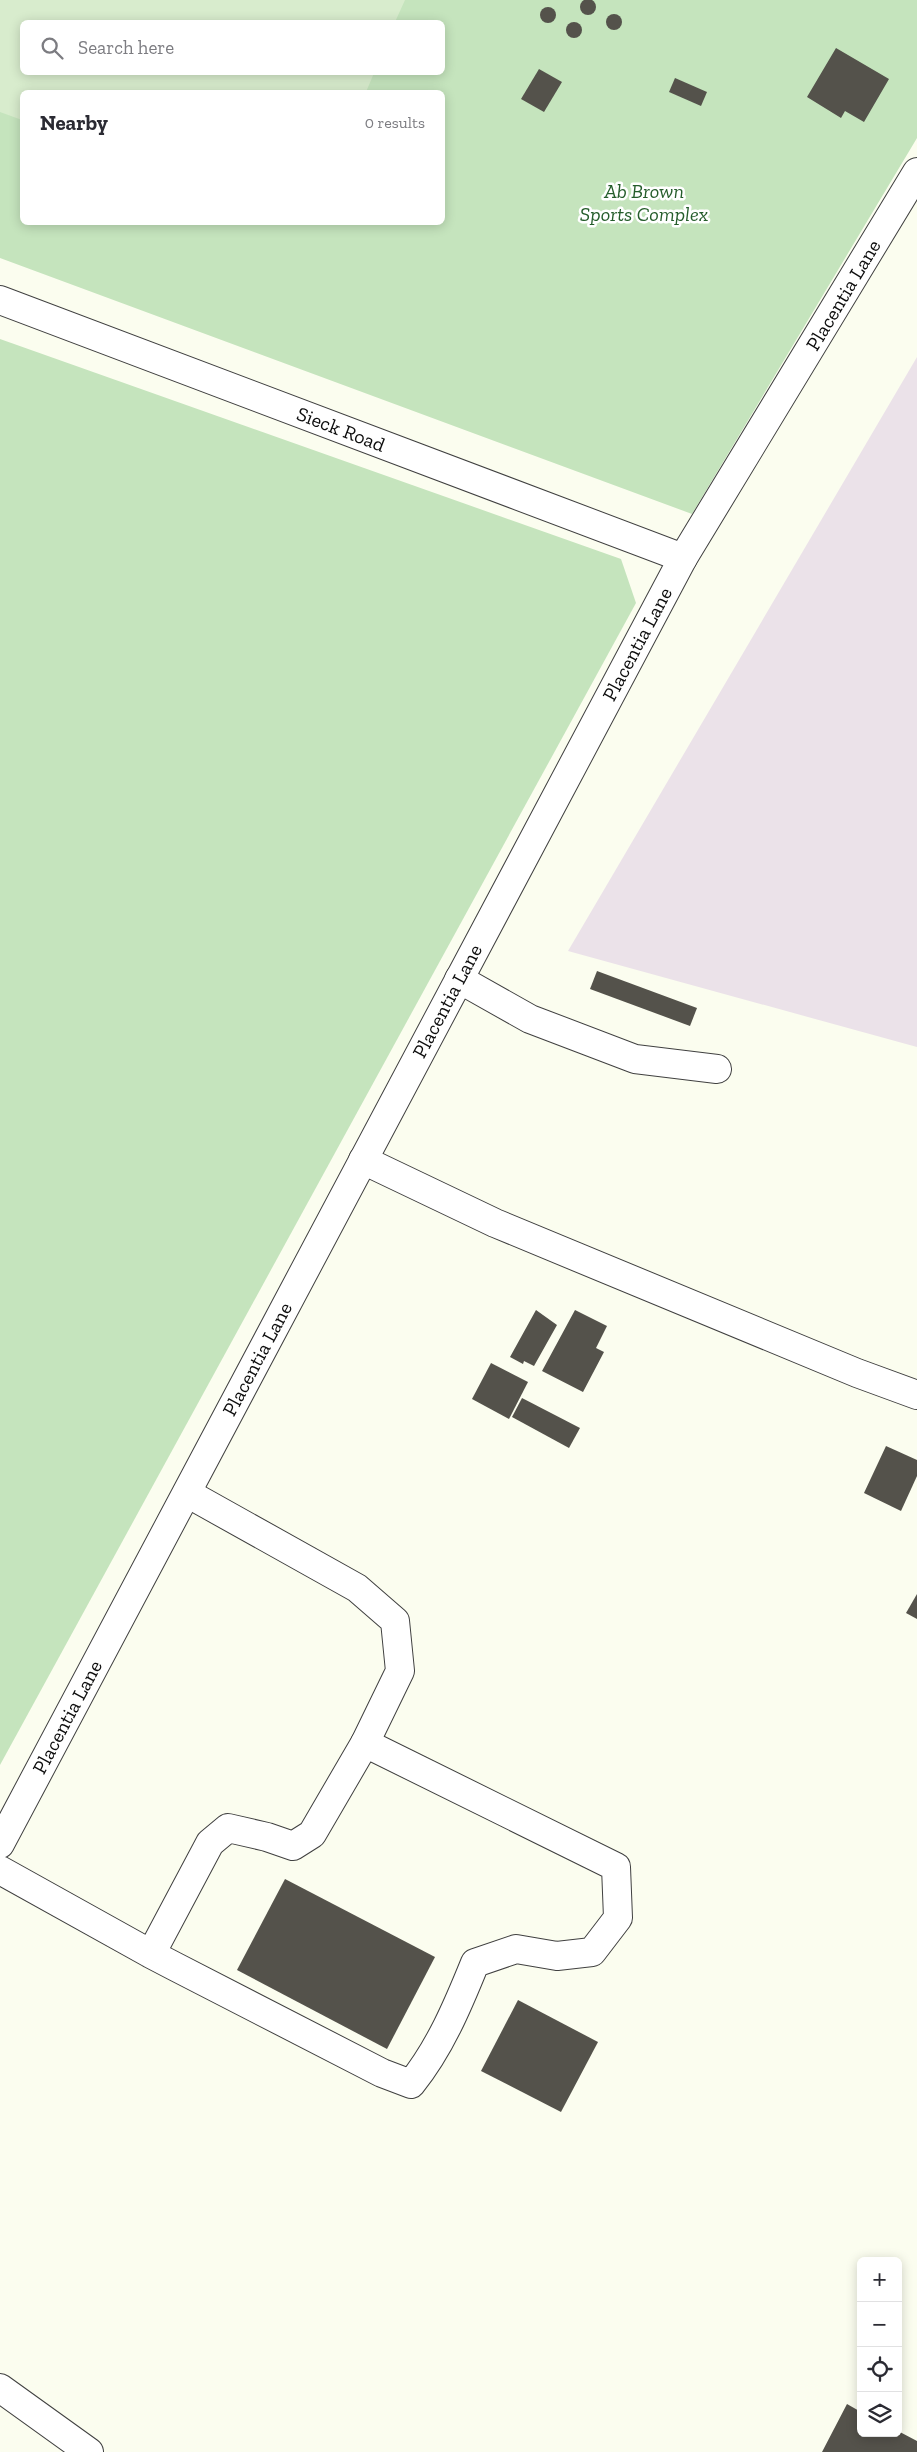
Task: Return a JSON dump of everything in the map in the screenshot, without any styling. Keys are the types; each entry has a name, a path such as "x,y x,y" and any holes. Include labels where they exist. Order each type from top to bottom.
{"street":[{"name":"Placentia Lane","path":"0,1844 683,558 917,172"},
{"name":"Sieck Road","path":"0,300 683,558"},
{"path":"459,979 530,1019 635,1059 717,1069"},
{"path":"363,1160 495,1222 857,1373 917,1395"},
{"path":"151,1954 210,1843 228,1828 267,1836 293,1846 312,1834 364,1743 400,1671 395,1621 357,1588 187,1493"},
{"path":"0,1870 151,1954 382,2073 411,2084 429,2061 475,1963 516,1949 556,1956 592,1952 618,1918 616,1867 364,1743"},
{"path":"0,2388 89,2452"}],"shaded area":[{"path":"917,357 917,1047 568,951"}],"green space":[{"name":"Ab Brown Sports Complex","path":"0,0 917,0 917,138 692,514 0,258"},
{"path":"0,0 405,0 396,20 20,20 20,75 373,75 367,90 20,90 20,119 0,112"},
{"path":"0,339 621,559 636,603 0,1765"}],"building":[{"path":"588,-1 594,1 596,7 594,13 588,15 582,13 580,7 582,1"},
{"path":"548,7 554,9 556,15 554,21 548,23 542,21 540,15 542,9"},
{"path":"614,14 620,16 622,22 620,28 614,30 608,28 606,22 608,16"},
{"path":"574,22 580,24 582,30 580,36 574,38 568,36 566,30 568,24"},
{"path":"836,48 889,79 864,122 845,111 841,118 807,97"},
{"path":"539,69 562,82 544,112 521,99"},
{"path":"675,78 707,92 701,106 669,92"},
{"path":"597,971 697,1008 690,1026 590,989"},
{"path":"536,1310 557,1325 534,1366 524,1361 523,1364 510,1357"},
{"path":"575,1310 607,1326 596,1348 604,1352 583,1392 542,1371"},
{"path":"491,1363 528,1382 509,1419 472,1399"},
{"path":"522,1398 580,1428 569,1448 512,1417"},
{"path":"886,1446 917,1460 917,1476 901,1511 864,1493"},
{"path":"917,1594 917,1619 906,1613"},
{"path":"285,1879 435,1957 387,2049 237,1970"},
{"path":"518,2000 598,2042 561,2112 481,2071"},
{"path":"847,2404 857,2410 857,2437 902,2437 902,2433 917,2441 917,2452 822,2452"}]}
